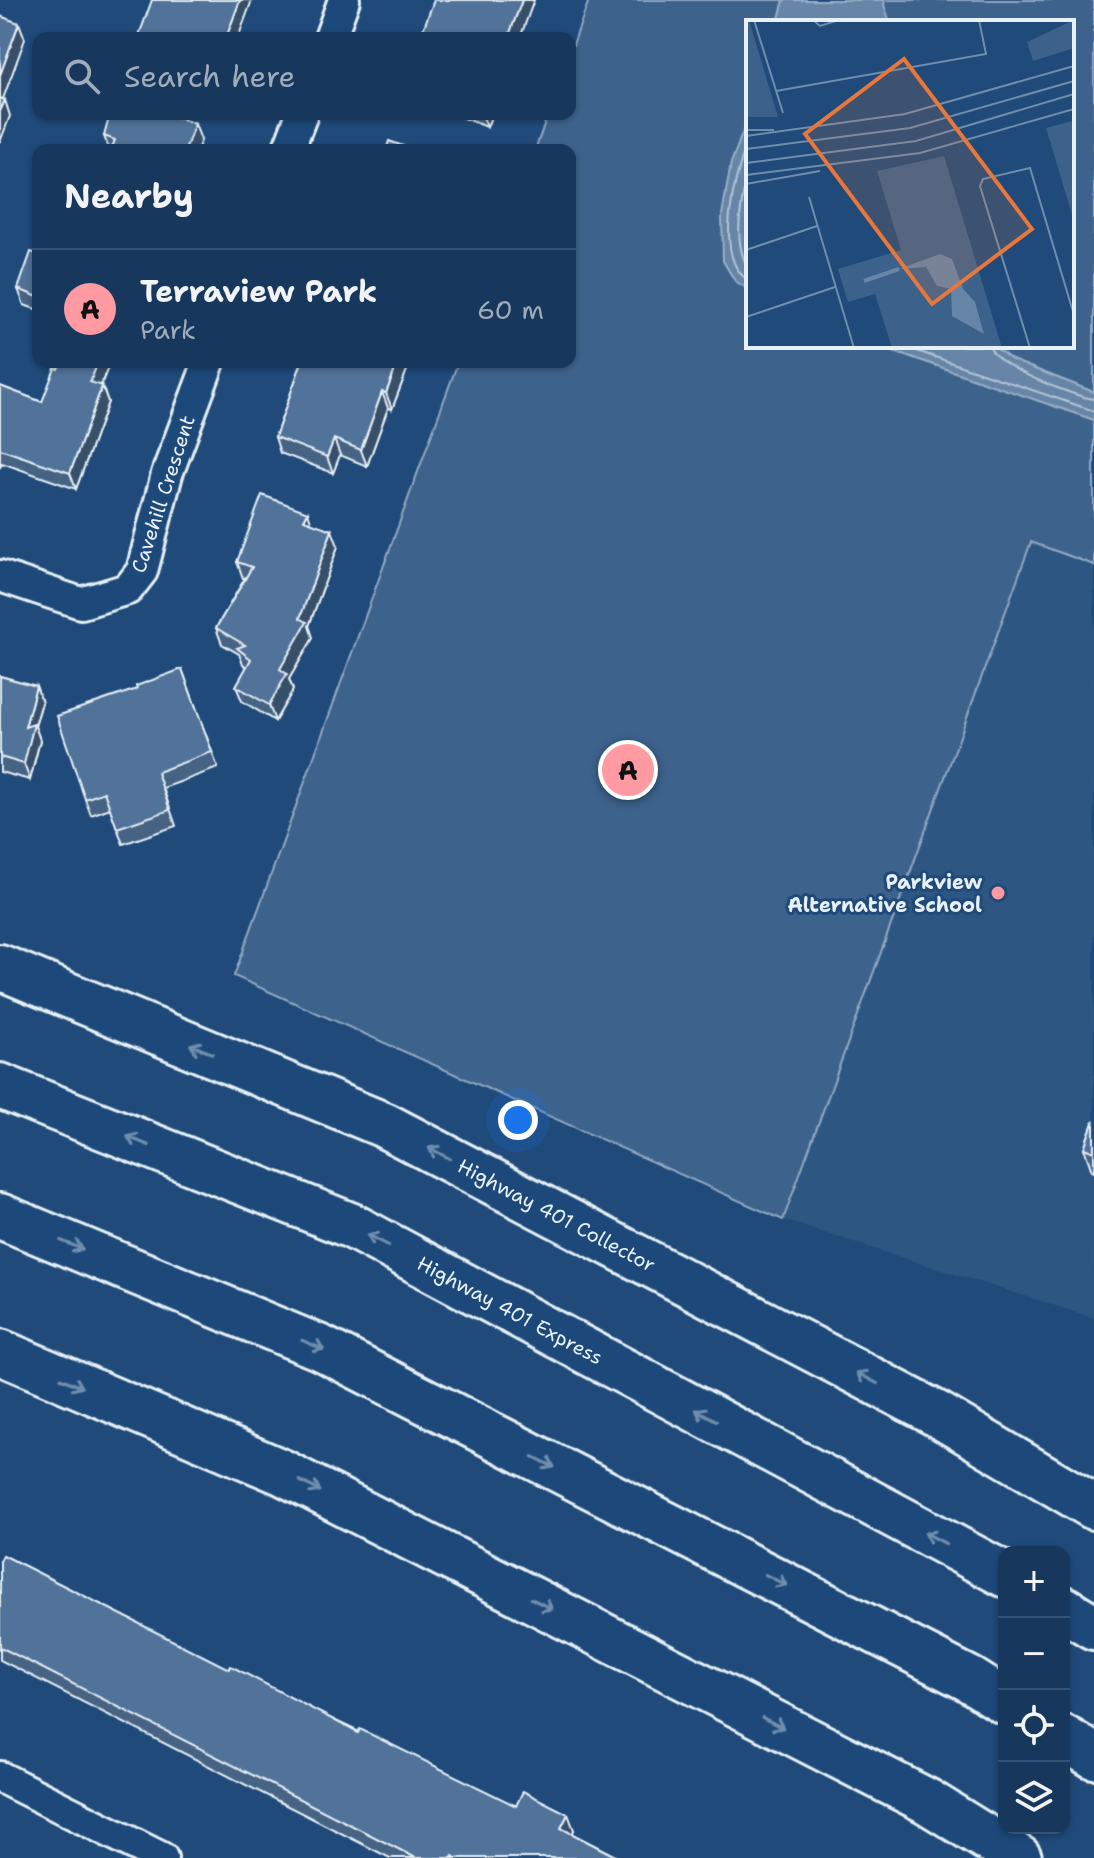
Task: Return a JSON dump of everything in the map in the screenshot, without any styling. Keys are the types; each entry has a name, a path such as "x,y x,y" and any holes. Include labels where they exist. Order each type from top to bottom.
{"highway":[{"name":"Highway 401 Collector","path":"0,967 384,1125 937,1414 1094,1507"},
{"name":"Highway 401 Express","path":"0,1086 352,1226 998,1571"},
{"path":"0,1216 321,1348 969,1679 998,1697"},
{"path":"0,1352 282,1472 927,1801 1019,1858"},
{"path":"937,1414 1094,1481"},
{"path":"1070,1613 1094,1627"},
{"path":"1070,1742 1094,1756"}],"street":[{"path":"332,32 344,0"},
{"path":"290,144 300,120"},
{"name":"Cavehill Crescent","path":"0,576 81,603 128,589 142,571 167,474 207,368"},
{"path":"0,1777 162,1858"}],"shaded area":[{"path":"589,0 1094,0 1094,565 1031,542 783,1220 234,976 456,368 576,368 576,144 537,144 546,120 576,120 576,36"},
{"name":"Parkview Alternative School","path":"1031,542 1094,565 1094,1318 783,1220"}],"water":[{"path":"784,0 885,0 889,20 779,20"},
{"path":"746,123 746,288 735,281 723,261 722,215 731,163"},
{"path":"885,348 996,348 1012,360 1094,392 1094,420"}],"building":[{"path":"152,0 240,0 228,32 140,32"},
{"path":"434,0 522,0 510,32 422,32"},
{"path":"0,16 19,23 0,75"},
{"path":"108,120 184,120 195,124 187,144 113,144 115,140 104,136"},
{"path":"31,252 32,252 32,295 18,289"},
{"path":"55,368 96,368 90,382 102,386 70,473 0,449 0,386 42,402"},
{"path":"300,368 396,368 386,393 382,392 361,450 334,439 327,457 275,437"},
{"path":"262,495 308,512 304,520 332,530 300,618 307,622 280,669 287,674 269,705 236,686 251,659 237,648 245,645 216,628 252,567 237,562"},
{"path":"182,669 212,752 157,772 170,810 117,828 104,792 85,799 57,716 137,689 136,686"},
{"path":"0,676 36,686 25,727 34,724 24,764 0,757"},
{"path":"1094,1120 1094,1152 1084,1148"},
{"path":"3,1555 229,1669 231,1666 358,1733 360,1729 516,1806 523,1791 568,1814 561,1828 619,1858 416,1858 0,1647 0,1561"}],"place":[{"name":"Terraview Park","path":"628,770"},
{"name":"Parkview Alternative School","path":"998,893"}]}
